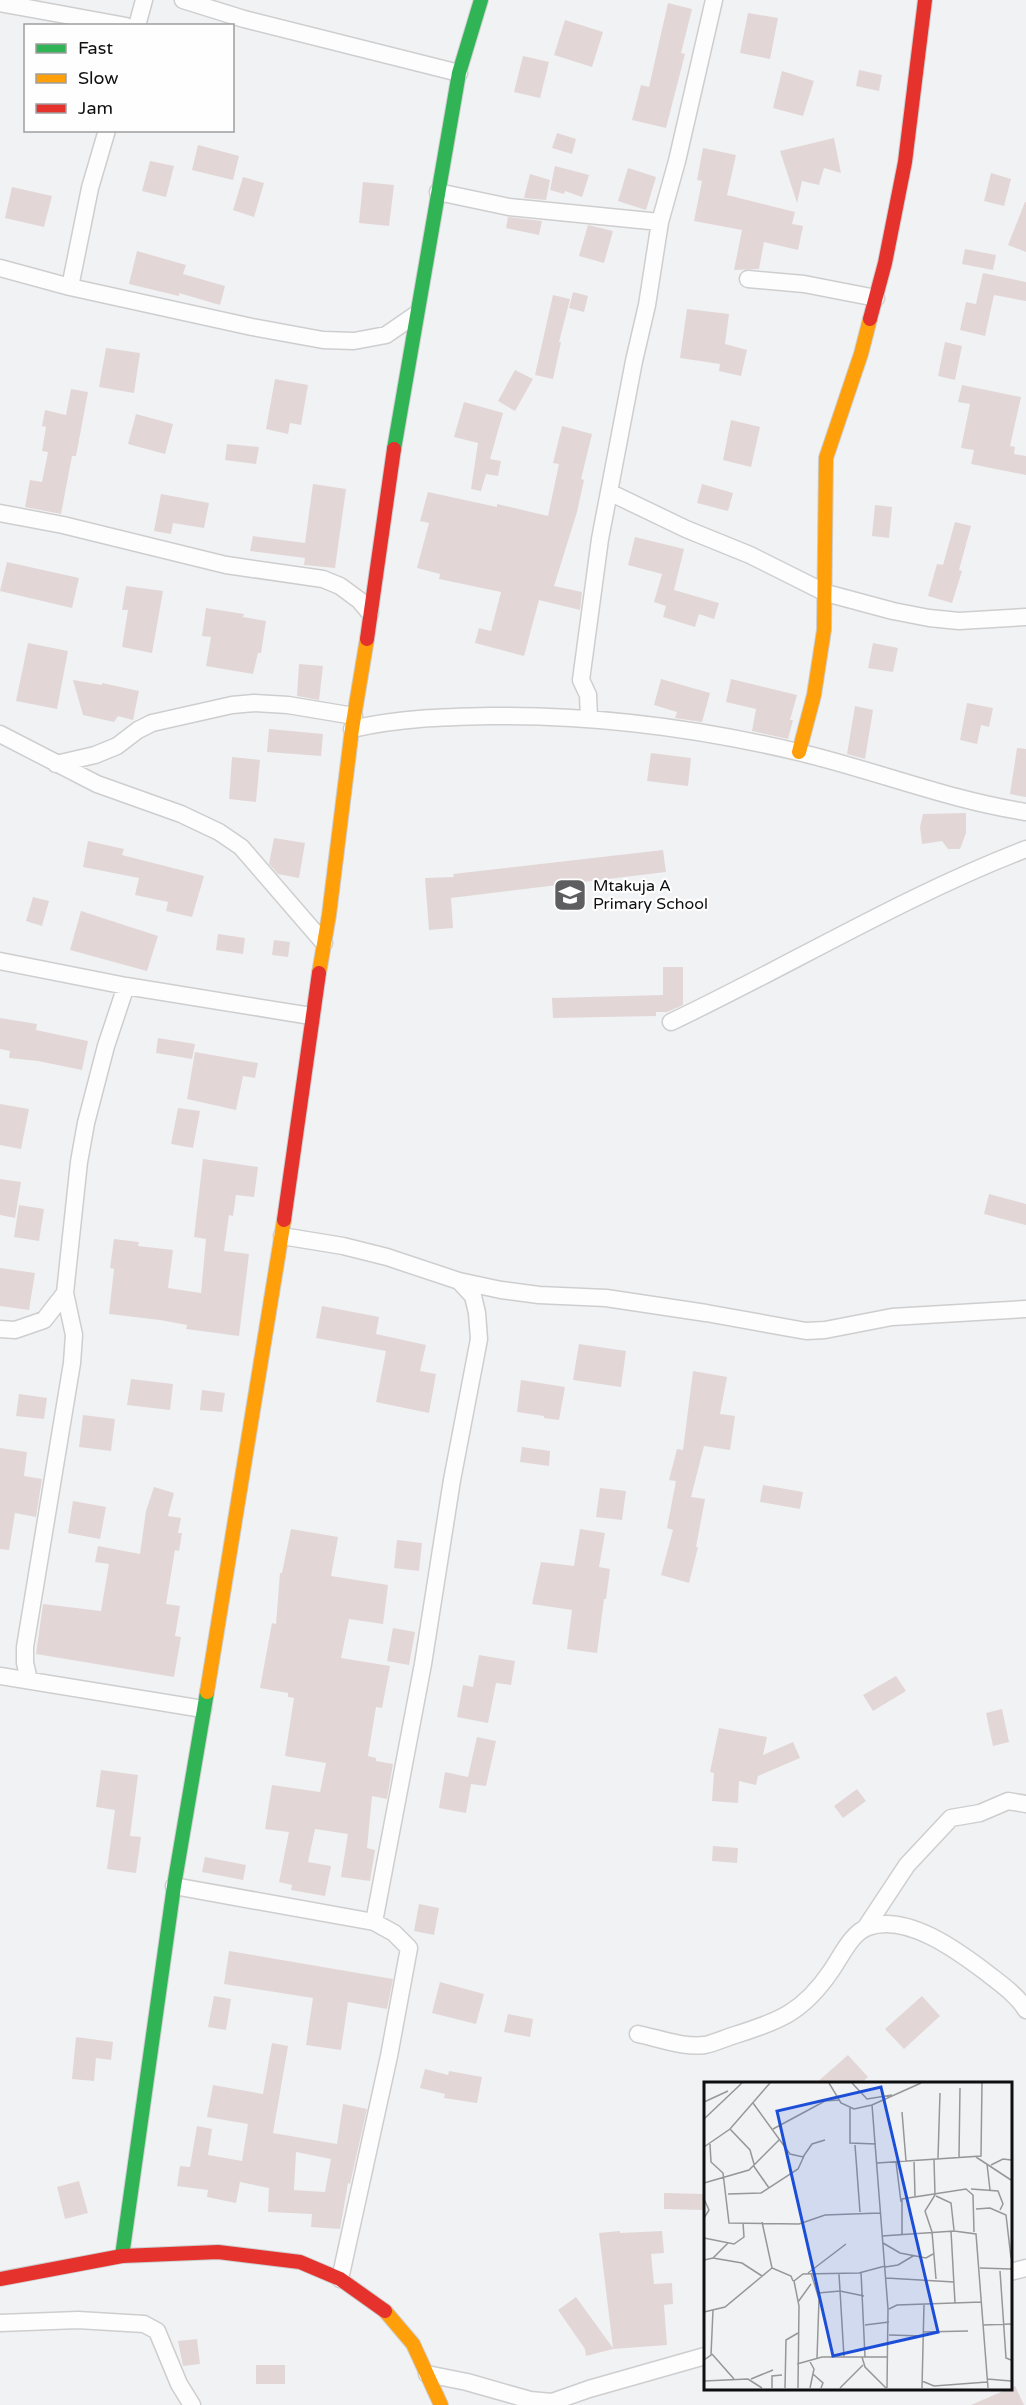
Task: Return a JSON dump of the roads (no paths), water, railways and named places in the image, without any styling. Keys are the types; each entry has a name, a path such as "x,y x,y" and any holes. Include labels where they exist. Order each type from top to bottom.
{"street":[{"path":"138,24 144,0"},
{"path":"183,0 244,19 459,73"},
{"path":"122,2256 174,1886 282,1236 353,722 415,315 459,73 481,0"},
{"path":"589,718 588,695 581,680 609,492 647,304 660,222 677,161 714,0"},
{"path":"799,752 809,720 820,666 826,593 824,491 826,458 861,354 901,184 926,0"},
{"path":"0,3 115,24"},
{"path":"70,287 90,188 106,132"},
{"path":"438,192 509,207 660,222"},
{"path":"0,268 70,287 165,306 252,327 323,340 354,341 386,335 415,315"},
{"path":"748,279 804,284 876,298"},
{"path":"609,492 686,529 750,555 826,593 929,618 959,621 1026,617"},
{"path":"0,513 63,525 226,565 322,579 340,586 359,600 370,613"},
{"path":"57,764 95,755 117,746 138,730 152,723 232,705 254,703 288,705 353,722 431,716 589,718 704,732 799,752 963,798 1026,812"},
{"path":"0,734 118,793 181,814 219,832 241,847 324,944"},
{"path":"670,1022 782,968 931,890 1026,849"},
{"path":"0,961 126,986 311,1016"},
{"path":"29,1680 25,1663 25,1647 72,1363 74,1335 65,1293 79,1162 106,1046 126,986"},
{"path":"282,1236 321,1241 387,1257 459,1281 539,1295 606,1298 806,1331 825,1330 891,1317 1026,1309"},
{"path":"374,1922 423,1664 452,1480 479,1339 473,1296 459,1281"},
{"path":"0,1329 15,1330 44,1320 65,1293"},
{"path":"0,1676 203,1709"},
{"path":"638,2034 679,2043 704,2045 774,2023 794,2012 829,1974 850,1942 866,1927 907,1865 951,1818 980,1813 1008,1801 1026,1804"},
{"path":"174,1886 374,1922 394,1933 407,1944 408,1958 340,2279"},
{"path":"866,1927 880,1924 907,1927 927,1934 957,1950 1017,1998 1026,2010"},
{"path":"0,2279 122,2256 218,2252 300,2262 340,2279 382,2307 413,2344 441,2405"},
{"path":"1011,2272 1026,2268"},
{"path":"0,2323 78,2320 144,2324 157,2331 179,2384 192,2405"},
{"path":"427,2374 467,2382 530,2400 552,2402 704,2356"}],"place":[{"name":"Mtakuja A Primary School","path":"570,895"}]}
